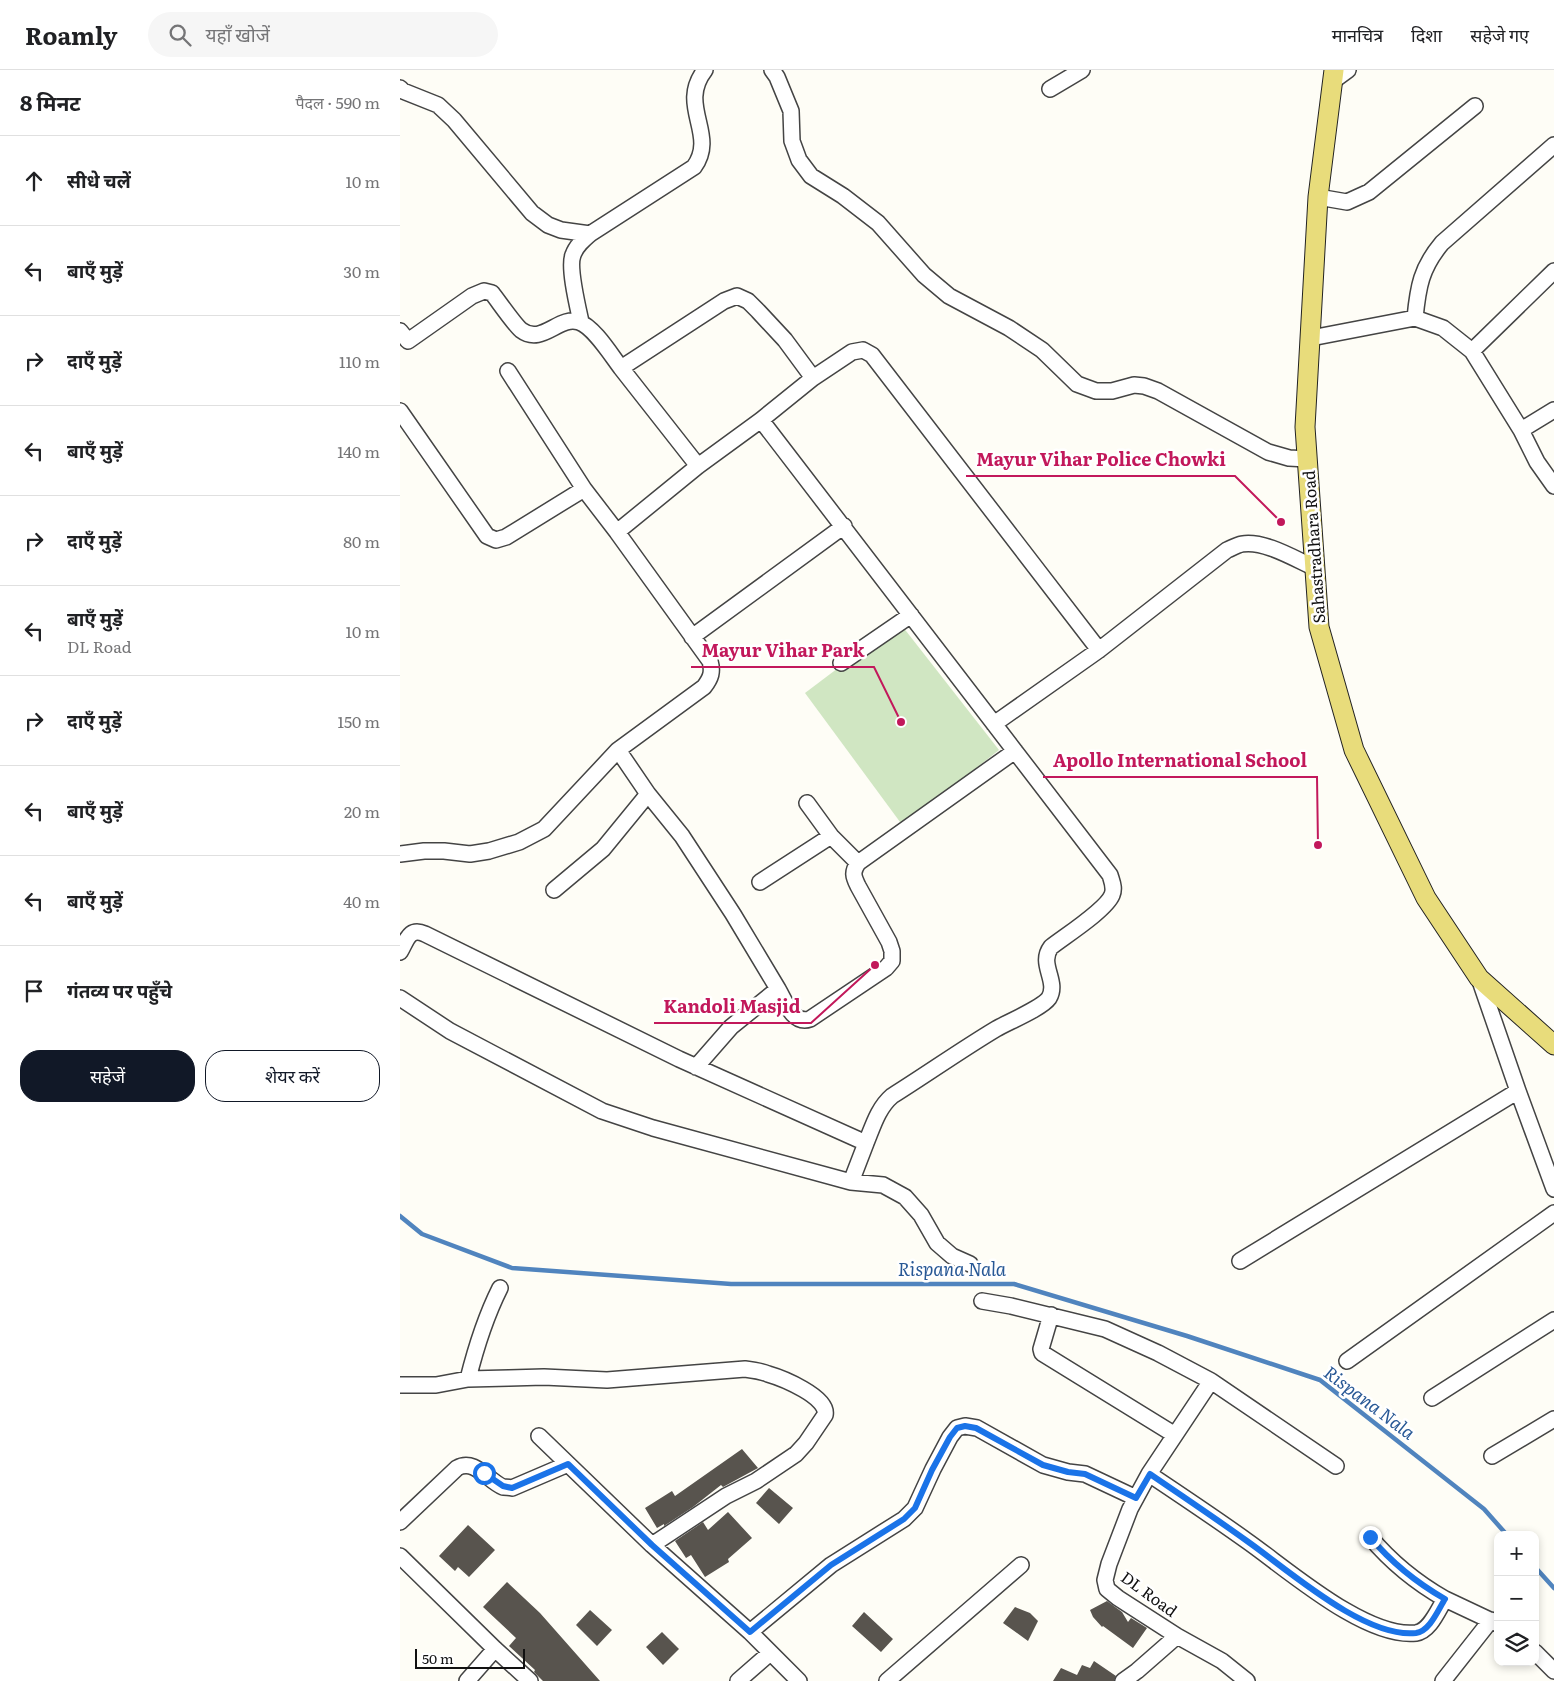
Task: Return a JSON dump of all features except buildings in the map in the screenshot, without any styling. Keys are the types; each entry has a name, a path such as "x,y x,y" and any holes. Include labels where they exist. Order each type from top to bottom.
{"main road":[{"name":"Sahastradhara Road","path":"1339,74 1318,197 1305,427 1319,627 1354,750 1426,898 1479,978 1554,1045"}],"street":[{"path":"581,322 572,270 572,257 578,246 590,234 694,167 700,159 702,138 694,105 694,92 700,76 708,70"},
{"path":"772,70 777,77 791,111 792,141 799,160 811,176 843,196 878,223 924,275 949,296 1008,328 1042,350 1077,384 1096,390 1112,391 1134,385 1151,388 1268,452 1289,458 1307,459"},
{"path":"1050,89 1082,70"},
{"path":"400,88 403,91 438,105 454,120 532,213 561,230 590,234"},
{"path":"1318,197 1347,202 1369,192 1475,106"},
{"path":"1415,318 1418,290 1423,272 1431,256 1442,244 1554,145"},
{"path":"1472,351 1554,271"},
{"path":"402,340 472,296 484,292 492,293 521,330 537,335 571,320 581,322 589,328 698,466"},
{"path":"621,368 724,300 737,296 748,301 778,333 813,378"},
{"path":"1311,338 1415,318 1442,328 1472,351 1521,430 1537,462 1554,486"},
{"path":"617,532 698,466 761,420 813,378 852,352 863,350 872,355 1099,650"},
{"path":"400,854 430,851 470,854 489,851 520,842 544,829 618,750 704,687 710,679 712,668 710,661 584,489 508,371"},
{"path":"1521,430 1554,410"},
{"path":"400,411 487,536 496,540 506,537 584,489"},
{"path":"761,420 1110,875 1113,886 1112,894 1106,904 1047,952 1045,962 1052,988 1048,998 1041,1005 996,1029 885,1102 876,1118 851,1182"},
{"path":"692,637 844,526"},
{"path":"994,724 1099,650 1227,550 1242,544 1256,544 1276,550 1315,568"},
{"path":"841,663 911,614"},
{"path":"618,750 648,794 682,836 733,914 796,1019 804,1021 810,1019 878,973 892,961 892,951 889,942 854,878 854,870 858,863 1015,751"},
{"path":"554,890 603,849 648,794"},
{"path":"807,803 831,836 858,863"},
{"path":"760,882 831,836"},
{"path":"400,952 409,935 412,932 418,931 696,1066 866,1143"},
{"path":"1479,978 1554,1189"},
{"path":"696,1066 731,1027 778,989"},
{"path":"400,998 450,1031 602,1111 653,1128 851,1182 883,1185 905,1197 921,1215 937,1243 952,1256 970,1264"},
{"path":"1240,1261 1518,1091"},
{"path":"1347,1361 1554,1213"},
{"path":"468,1379 478,1338 500,1288"},
{"path":"982,1301 1051,1315 1105,1329 1158,1353 1211,1381 1336,1466"},
{"path":"1051,1315 1041,1349 1042,1354 1175,1435"},
{"path":"1432,1398 1554,1320"},
{"path":"400,1385 436,1385 468,1379 544,1377 607,1380 745,1369 766,1373 794,1384 824,1405 826,1410 824,1415 806,1443 796,1454 756,1481 726,1496 652,1545"},
{"name":"DL Road","path":"1211,1381 1150,1474 1130,1509 1109,1564 1105,1580 1107,1588 1118,1598 1222,1661 1247,1681"},
{"path":"1492,1456 1554,1419"},
{"path":"750,1632 831,1565 904,1519 915,1508 932,1470 957,1428 965,1426 976,1428 1043,1465 1068,1472 1085,1474 1136,1498"},
{"path":"539,1436 652,1545 750,1632 799,1681"},
{"path":"400,1522 462,1465 474,1468 503,1486 512,1488 568,1464"},
{"path":"1150,1474 1325,1598 1368,1623 1389,1630 1417,1633 1426,1628 1445,1599"},
{"path":"1370,1537 1385,1555 1427,1589 1494,1622 1443,1681"},
{"path":"400,1556 530,1681"},
{"path":"887,1681 1020,1564"},
{"path":"1123,1681 1178,1636"},
{"path":"467,1681 495,1648"},
{"path":"738,1681 770,1653"},
{"path":"1539,1656 1554,1671"}],"green space":[{"path":"899,622 999,750 903,826 805,693"}],"waterway":[{"name":"Rispana Nala","path":"400,1216 422,1234 512,1268 731,1284 1014,1284 1187,1336 1320,1380 1484,1509 1503,1531"},
{"name":"Rispana Nala","path":"1539,1571 1554,1588"}],"place":[{"name":"Mayur Vihar Police Chowki","path":"1281,522"},
{"name":"Mayur Vihar Park","path":"901,722"},
{"name":"Apollo International School","path":"1318,845"},
{"name":"Kandoli Masjid","path":"875,965"}],"route":[{"path":"484,1473 503,1486 512,1488 568,1464 652,1545 750,1632 831,1565 904,1519 915,1508 932,1470 950,1437 957,1428 965,1426 976,1428 1043,1465 1068,1472 1085,1474 1136,1498 1150,1474 1325,1598 1368,1623 1389,1630 1417,1633 1426,1628 1445,1599 1427,1589 1385,1555 1370,1537"}]}
